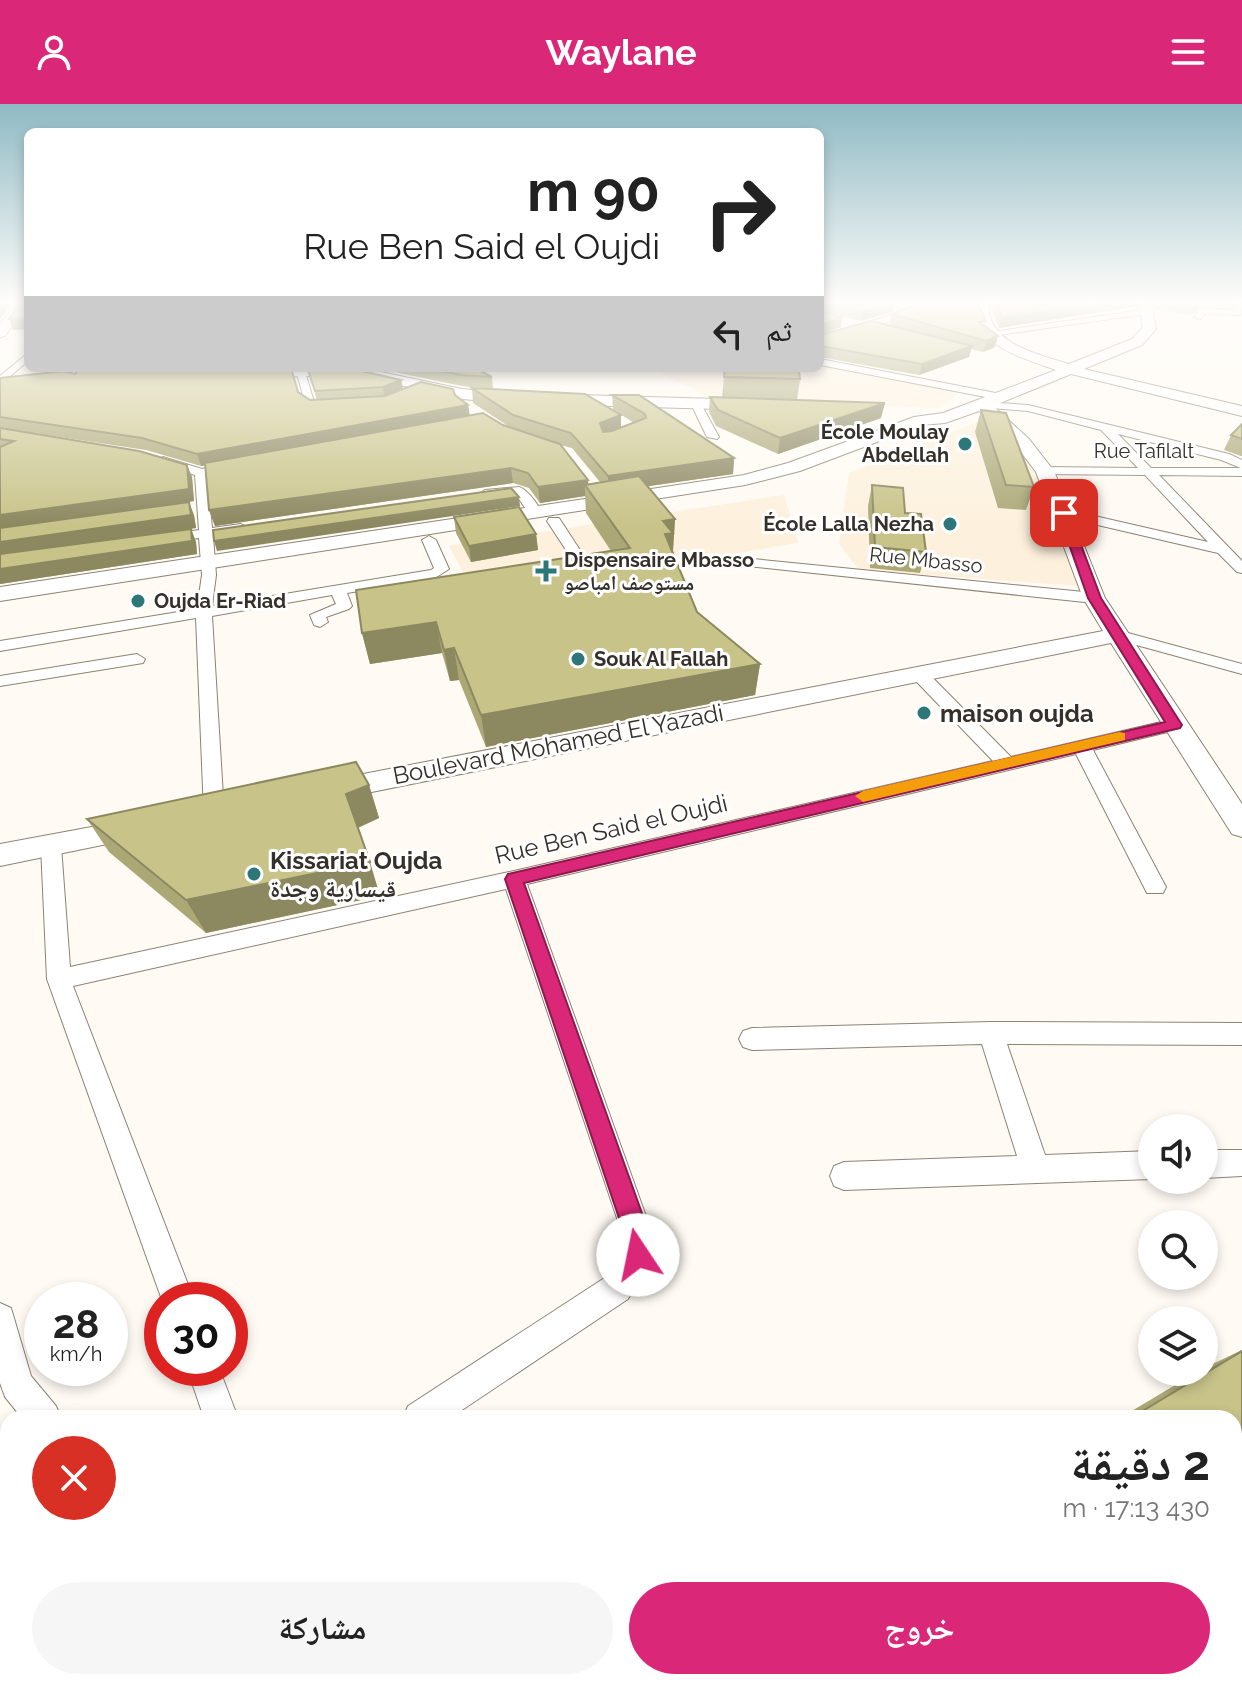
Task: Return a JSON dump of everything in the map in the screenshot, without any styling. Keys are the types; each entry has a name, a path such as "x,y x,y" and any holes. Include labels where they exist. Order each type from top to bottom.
{"street":[{"path":"302,378 310,405 342,405"},
{"path":"375,378 464,400 774,406"},
{"path":"903,378 1001,397"},
{"path":"0,594 429,540 545,517 600,497 764,475 920,420 945,418 1046,378"},
{"path":"1109,378 1242,411"},
{"path":"588,402 612,416"},
{"path":"696,404 713,437"},
{"path":"982,405 1023,443 1045,471 1064,513 1094,598 1242,827"},
{"path":"897,410 934,412 982,405 1028,408 1225,457 1242,465"},
{"path":"0,608 208,568 785,484 840,467 942,426 946,423 945,418"},
{"path":"1104,426 1242,569"},
{"path":"146,457 201,473 246,464"},
{"name":"Rue Tafilalt","path":"1045,471 1242,472"},
{"path":"201,473 208,568 204,612 214,813"},
{"path":"477,495 519,491 545,517 584,567"},
{"path":"188,510 203,507"},
{"path":"1064,513 1242,553"},
{"path":"142,543 250,527"},
{"path":"0,646 442,572 429,540"},
{"name":"Rue Mbasso","path":"753,563 1094,598"},
{"path":"320,622 318,615 344,606 338,590"},
{"path":"1117,635 1242,669"},
{"name":"Boulevard Mohamed El Yazadi","path":"308,795 1117,635"},
{"path":"0,681 137,659"},
{"path":"918,673 1006,763"},
{"name":"Rue Ben Said el Oujdi","path":"59,979 514,879 1174,725"},
{"path":"1081,745 1155,887"},
{"path":"0,855 245,807"},
{"path":"51,846 59,979 171,1282"},
{"path":"432,1410 617,1288 638,1255 637,1233 514,879"},
{"path":"991,1033 1035,1168"},
{"path":"752,1039 991,1033 1242,1034"},
{"path":"1218,1164 1242,1163"},
{"path":"844,1176 1138,1165"},
{"path":"0,1319 17,1385 37,1410"},
{"path":"209,1386 218,1410"}],"shaded area":[{"path":"670,378 891,378 961,392 940,408 717,401"},
{"name":"École Lalla Nezha","path":"977,422 993,425 1031,463 1051,503 1079,586 859,570 839,544 849,473"},
{"name":"Dispensaire Mbasso مستوصف امباصو","path":"784,495 798,543 477,597 449,546"}],"building":[{"path":"0,378 294,378 298,392 310,400 385,396 421,382 453,389 455,395 468,405 197,454 142,438 0,417"},
{"path":"311,378 401,380 383,387 315,391"},
{"path":"472,388 585,394 621,415 600,423 603,432 646,418 645,414 612,395 639,395 734,458 608,476 571,433 513,415"},
{"path":"710,397 885,403 780,438 718,410"},
{"path":"981,410 1006,413 1034,487 1006,485"},
{"path":"483,413 503,425 560,444 588,480 538,487 528,473 511,468 209,510 205,463"},
{"path":"1242,424 1242,439 1231,435"},
{"path":"0,428 139,451 187,465 189,489 0,515 0,447 14,441 0,439"},
{"name":"Souk Al Fallah","path":"639,476 675,519 663,521 673,533 665,534 697,612 760,664 481,715 454,648 444,650 436,622 362,633 356,590 630,548 585,485"},
{"path":"872,485 903,488 905,513 921,514 926,552 875,547"},
{"path":"511,488 519,497 214,541 213,530"},
{"path":"189,502 191,515 0,542 0,528"},
{"path":"519,507 536,534 469,546 454,517"},
{"path":"191,529 192,541 0,569 0,554"},
{"path":"356,762 369,785 346,794 370,862 186,900 87,819"},
{"path":"1242,1351 1242,1410 1144,1410 1184,1386 1218,1386 1218,1365"}],"slow traffic":[{"path":"863,796 1119,737"}],"place":[{"name":"École Moulay Abdellah","path":"965,444"},
{"name":"École Lalla Nezha","path":"950,524"},
{"name":"Dispensaire Mbasso مستوصف امباصو","path":"546,571"},
{"name":"Oujda Er-Riad","path":"138,601"},
{"name":"Souk Al Fallah","path":"578,659"},
{"name":"maison oujda","path":"924,713"},
{"name":"Kissariat Oujda قيسارية وجدة","path":"254,874"}],"route":[{"path":"638,1255 637,1233 514,879 1174,725 1094,598 1064,513"}]}
